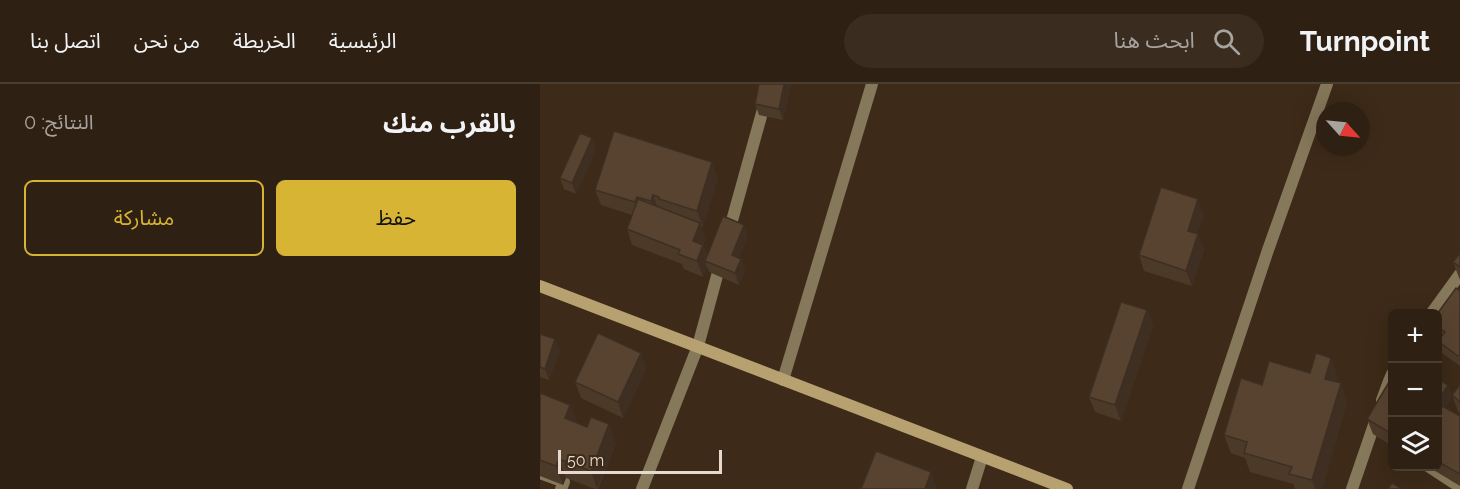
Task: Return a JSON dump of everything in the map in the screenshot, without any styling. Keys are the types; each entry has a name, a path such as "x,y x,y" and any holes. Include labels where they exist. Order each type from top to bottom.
{"main road":[{"path":"540,286 1067,489"}],"street":[{"path":"642,489 698,346 770,84"},
{"path":"783,380 872,84"},
{"path":"1188,489 1268,250 1327,84"},
{"path":"1435,309 1460,274"},
{"path":"1352,489 1388,384"},
{"path":"1372,430 1386,439"},
{"path":"972,489 982,457"},
{"path":"1435,471 1460,488"},
{"path":"540,473 564,482 561,489"}],"building":[{"path":"759,84 784,84 779,109 755,104"},
{"path":"614,131 712,162 697,211 653,195 651,201 637,197 635,202 595,190"},
{"path":"580,133 592,138 572,183 560,178"},
{"path":"1161,187 1198,199 1188,231 1198,234 1186,271 1139,255"},
{"path":"638,199 700,223 693,241 703,245 697,261 678,254 680,250 627,229"},
{"path":"723,216 744,225 732,255 741,259 735,273 705,261"},
{"path":"1460,253 1460,267 1453,262"},
{"path":"1456,288 1460,291 1460,354 1458,356 1442,344 1442,336 1445,332 1442,330 1441,309"},
{"path":"1121,302 1147,310 1115,405 1089,397"},
{"path":"598,333 641,353 618,402 575,382"},
{"path":"540,334 555,339 545,369 540,367"},
{"path":"1316,353 1331,358 1325,379 1341,383 1312,480 1289,474 1292,467 1244,453 1247,442 1224,435 1241,378 1262,385 1269,361 1310,373"},
{"path":"1442,382 1448,385 1442,395"},
{"path":"1388,384 1388,432 1367,419"},
{"path":"1460,385 1460,402 1452,395"},
{"path":"540,393 570,405 565,418 587,427 591,417 609,424 591,471 559,459 556,466 540,460"},
{"path":"1442,406 1460,416 1460,474 1442,464"},
{"path":"876,451 931,472 925,489 861,489"},
{"path":"1392,483 1402,489 1388,489"}]}
